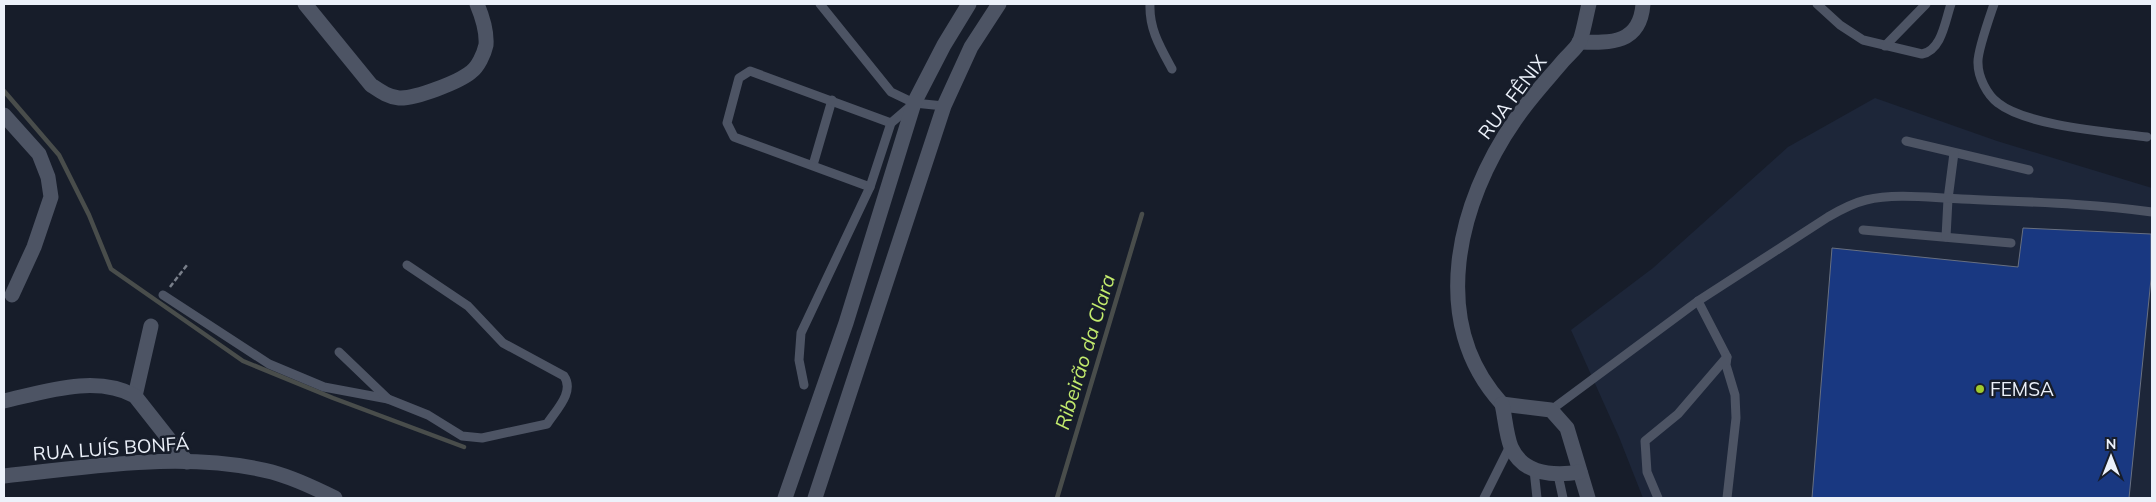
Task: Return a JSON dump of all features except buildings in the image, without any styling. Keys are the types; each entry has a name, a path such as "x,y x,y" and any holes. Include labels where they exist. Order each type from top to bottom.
{"street":[{"path":"305,4 371,86 385,95 398,98 414,97 433,91 471,72 481,58 486,46 482,20 477,4"},
{"path":"785,498 846,323 914,103 944,45 969,4"},
{"path":"815,498 944,106 972,47 999,4"},
{"name":"RUA FÊNIX","path":"1502,404 1484,382 1476,368 1464,332 1458,292 1458,268 1463,233 1471,202 1489,161 1515,119 1580,42 1589,4"},
{"path":"1580,42 1604,43 1625,38 1633,31 1638,22 1643,4"},
{"path":"4,115 39,154 48,177 51,197 34,247 12,295"},
{"path":"134,396 151,326"},
{"path":"4,401 85,386 123,390 134,396 187,462"},
{"path":"1580,472 1558,476 1534,470 1517,457 1510,446 1502,404 1551,410 1568,428 1588,498"},
{"name":"RUA LUÍS BONFÁ","path":"4,476 130,463 187,462 223,464 272,472 335,498"}],"lane":[{"path":"820,4 891,92 914,103 944,106"},
{"path":"1150,4 1149,15 1154,36 1172,69"},
{"path":"1817,4 1854,36 1863,40 1922,54 1933,50 1936,46 1951,4"},
{"path":"1886,46 1926,4"},
{"path":"1994,4 1978,62 1983,85 1998,103 2025,117 2080,128 2147,137"},
{"path":"870,187 734,136 727,123 739,78 750,71 832,100 891,124"},
{"path":"813,165 832,100"},
{"path":"804,385 799,360 801,333 870,187 891,124 914,103"},
{"path":"1906,141 2028,170"},
{"path":"1946,237 1948,199 1954,153"},
{"path":"1551,410 1698,301 1840,210 1867,200 1906,197 2110,206 2152,212"},
{"path":"1863,230 2010,243"},
{"path":"163,295 269,364 324,387 388,399 428,416 462,436 482,438 547,424 568,392 568,385 564,376 503,343 468,306 407,265"},
{"path":"1698,301 1727,357 1726,365 1735,395 1736,418 1728,498"},
{"path":"339,352 388,399"},
{"path":"1658,498 1647,472 1646,441 1678,414 1727,357"},
{"path":"1484,498 1510,446"},
{"path":"1534,470 1537,498"},
{"path":"1558,476 1563,498"}],"path":[{"path":"163,295 187,265"}],"shaded area":[{"name":"FEMSA","path":"1875,98 1997,141 2152,188 2152,498 1643,498 1619,437 1571,330 1653,268 1788,147"}],"waterway":[{"path":"4,91 59,155 89,215 111,269 243,361 333,398 464,447"},
{"name":"Ribeirão da Clara","path":"1057,498 1142,214"}],"place":[{"name":"FEMSA","path":"1980,389"}]}
